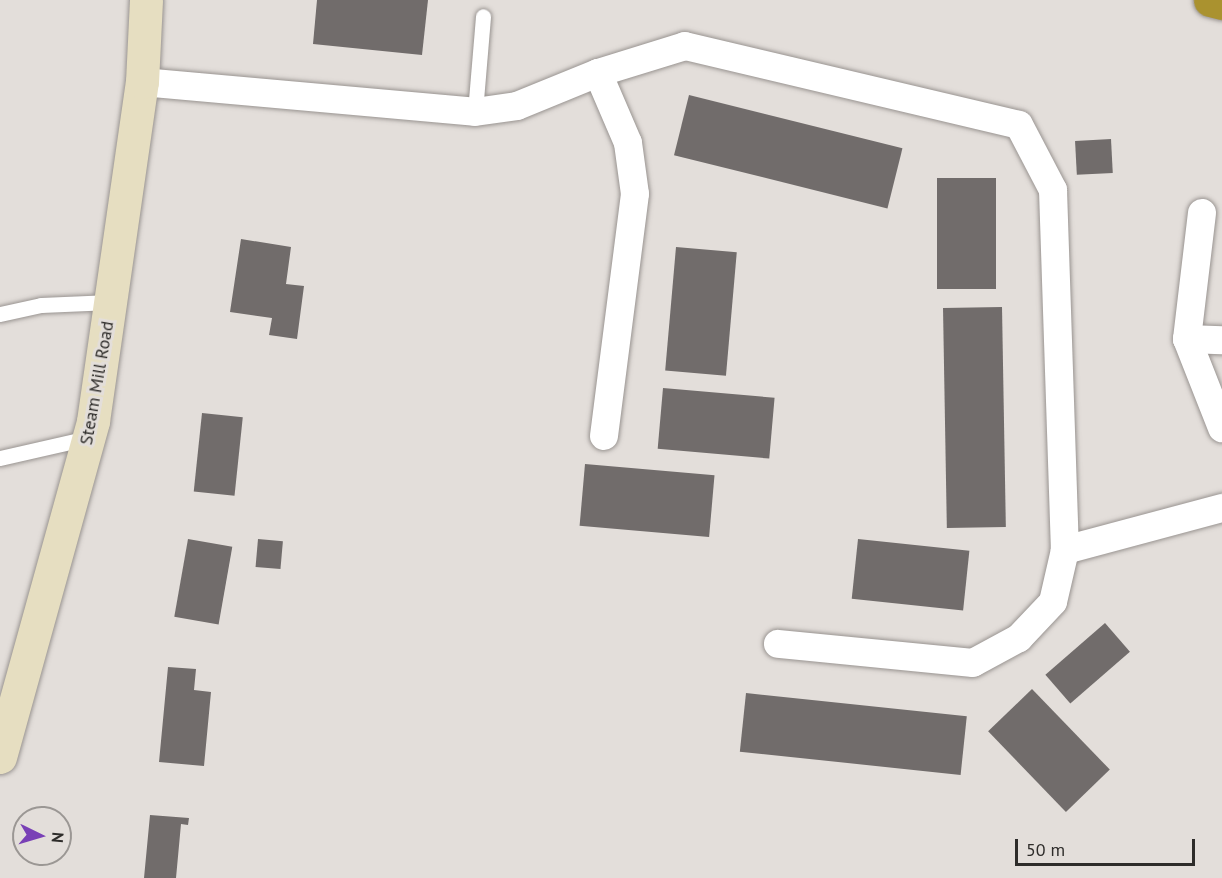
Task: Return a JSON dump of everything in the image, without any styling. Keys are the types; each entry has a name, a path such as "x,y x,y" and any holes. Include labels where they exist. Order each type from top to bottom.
{"highway":[{"path":"1210,0 1222,3"}],"street":[{"name":"Steam Mill Road","path":"0,757 89,438 142,82 146,0"},
{"path":"142,82 475,112 517,106 598,73 685,46 1019,125 1053,190 1065,550 1053,602 1019,639 973,663 778,644"},
{"path":"598,73 628,143 635,194 604,436"},
{"path":"1202,213 1187,339 1222,428"},
{"path":"1187,339 1222,340"},
{"path":"1065,550 1222,508"}],"lane":[{"path":"475,112 483,16"},
{"path":"0,314 41,305 111,302"},
{"path":"0,458 89,438"}],"building":[{"path":"317,0 428,0 422,55 313,44"},
{"path":"689,95 902,148 887,208 674,155"},
{"path":"1111,139 1113,173 1077,175 1075,141"},
{"path":"937,178 996,178 996,289 937,289"},
{"path":"241,239 291,247 286,284 304,286 297,339 269,335 272,318 230,312"},
{"path":"676,247 737,252 726,376 665,371"},
{"path":"1002,307 1006,527 947,528 943,308"},
{"path":"663,388 775,398 769,459 658,449"},
{"path":"202,413 243,417 235,496 194,492"},
{"path":"585,464 715,475 709,537 580,526"},
{"path":"188,539 232,547 219,625 174,617"},
{"path":"258,539 283,541 280,569 256,567"},
{"path":"858,539 969,551 963,610 852,599"},
{"path":"1105,623 1130,652 1070,704 1045,675"},
{"path":"168,667 196,669 194,690 211,692 204,766 159,762"},
{"path":"1032,689 1110,770 1066,812 988,731"},
{"path":"746,693 967,716 961,775 740,752"},
{"path":"150,815 189,818 188,825 181,824 176,878 144,878"}]}
